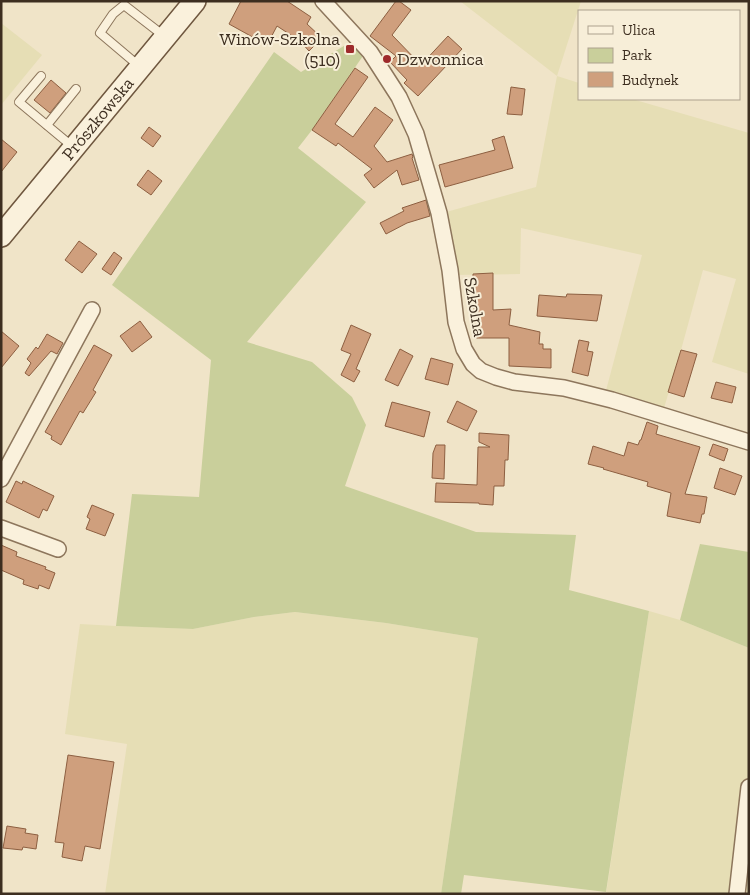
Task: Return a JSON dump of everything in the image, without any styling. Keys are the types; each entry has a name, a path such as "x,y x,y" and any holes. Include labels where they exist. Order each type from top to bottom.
{"main road":[{"name":"Prószkowska","path":"1,236 195,1"}],"street":[{"name":"Szkolna","path":"322,1 370,52 399,97 416,134 439,214 450,270 456,322 464,349 473,364 481,371 496,377 514,382 564,388 604,398 749,442"},
{"path":"1,479 92,310"},
{"path":"1,528 58,549"},
{"path":"737,894 749,787"}],"lane":[{"path":"140,68 100,33 112,14 124,5 166,37"},
{"path":"41,76 19,102 74,148"},
{"path":"47,125 76,90"}],"shaded area":[{"path":"460,1 581,1 557,76"},
{"path":"1,23 42,55 1,105"},
{"path":"557,76 578,83 578,100 635,100 749,133 749,374 712,362 736,279 703,270 662,415 604,398 642,255 521,228 520,274 451,275 439,214 536,187"},
{"path":"649,611 680,620 749,648 749,894 606,894"},
{"path":"295,612 386,623 478,638 441,894 105,894 127,744 65,734 80,624 193,629 254,617"}],"green space":[{"path":"357,38 367,50 298,148 366,202 247,342 312,362 352,397 366,425 345,486 476,532 576,535 569,590 649,611 606,892 464,875 461,894 441,894 478,638 386,623 295,612 254,617 193,629 116,626 132,494 199,497 211,360 112,285 274,52 301,72"},
{"path":"700,544 749,552 749,648 680,620"}],"building":[{"path":"241,1 287,1 311,17 307,24 322,38 309,51 300,41 277,26 267,45 229,24"},
{"path":"396,1 399,1 411,10 392,35 421,65 448,36 462,49 418,96 404,83 407,80 390,62 396,56 370,36"},
{"path":"355,68 368,77 335,124 353,137 375,107 393,120 374,146 387,162 412,154 419,180 402,185 397,170 374,188 364,175 372,169 338,143 336,146 312,130"},
{"path":"51,80 66,93 50,113 34,100"},
{"path":"511,87 525,89 522,115 507,114"},
{"path":"149,127 161,136 153,147 141,138"},
{"path":"504,136 513,168 445,187 439,165 495,150 492,140"},
{"path":"1,139 17,152 1,172"},
{"path":"148,170 162,181 151,195 137,185"},
{"path":"426,200 430,216 407,223 386,234 380,223 404,211 402,208"},
{"path":"79,241 97,254 82,273 65,260"},
{"path":"114,252 122,258 111,275 102,269"},
{"path":"493,273 493,310 511,309 509,325 540,332 539,344 543,344 543,349 551,349 551,368 509,366 509,338 475,338 473,274"},
{"path":"567,294 602,295 597,321 537,316 539,295 566,297"},
{"path":"140,321 152,337 132,352 120,336"},
{"path":"351,325 371,334 356,369 360,371 354,382 341,375 351,354 341,350"},
{"path":"1,331 19,346 1,368"},
{"path":"47,334 63,343 57,354 51,351 29,376 25,373 31,363 27,359 36,347 38,349"},
{"path":"579,340 589,342 587,351 593,352 588,376 572,372"},
{"path":"94,345 112,355 93,390 96,392 83,413 80,411 61,445 51,439 52,436 45,432"},
{"path":"400,349 413,356 398,386 385,380"},
{"path":"681,350 697,354 684,397 668,392"},
{"path":"431,358 453,364 448,385 425,379"},
{"path":"716,382 736,387 732,403 711,398"},
{"path":"457,401 477,411 467,431 447,422"},
{"path":"392,402 430,412 424,437 385,426"},
{"path":"647,422 658,426 656,434 700,447 685,494 707,497 704,514 702,514 700,523 667,516 671,493 647,486 648,482 588,464 593,446 624,456 628,442 638,445"},
{"path":"479,433 509,435 508,460 505,460 504,486 494,486 493,505 435,502 436,483 477,485 478,447 490,447 479,442"},
{"path":"713,444 728,449 724,461 709,455"},
{"path":"436,445 445,445 444,479 432,478 433,453"},
{"path":"720,468 742,476 735,495 714,488"},
{"path":"16,481 22,484 23,481 54,496 47,511 43,509 39,518 6,502"},
{"path":"92,505 114,514 105,536 86,529 90,519 87,517"},
{"path":"1,545 17,552 16,556 46,567 45,569 55,573 49,589 39,585 38,589 23,584 24,580 1,570"},
{"path":"68,755 114,762 100,849 85,846 82,861 62,857 64,843 55,842"},
{"path":"7,826 26,829 25,833 38,835 36,849 23,847 22,850 3,848"}],"place":[{"name":"Winów-Szkolna (510)","path":"350,49"},
{"name":"Dzwonnica","path":"387,59"}]}
